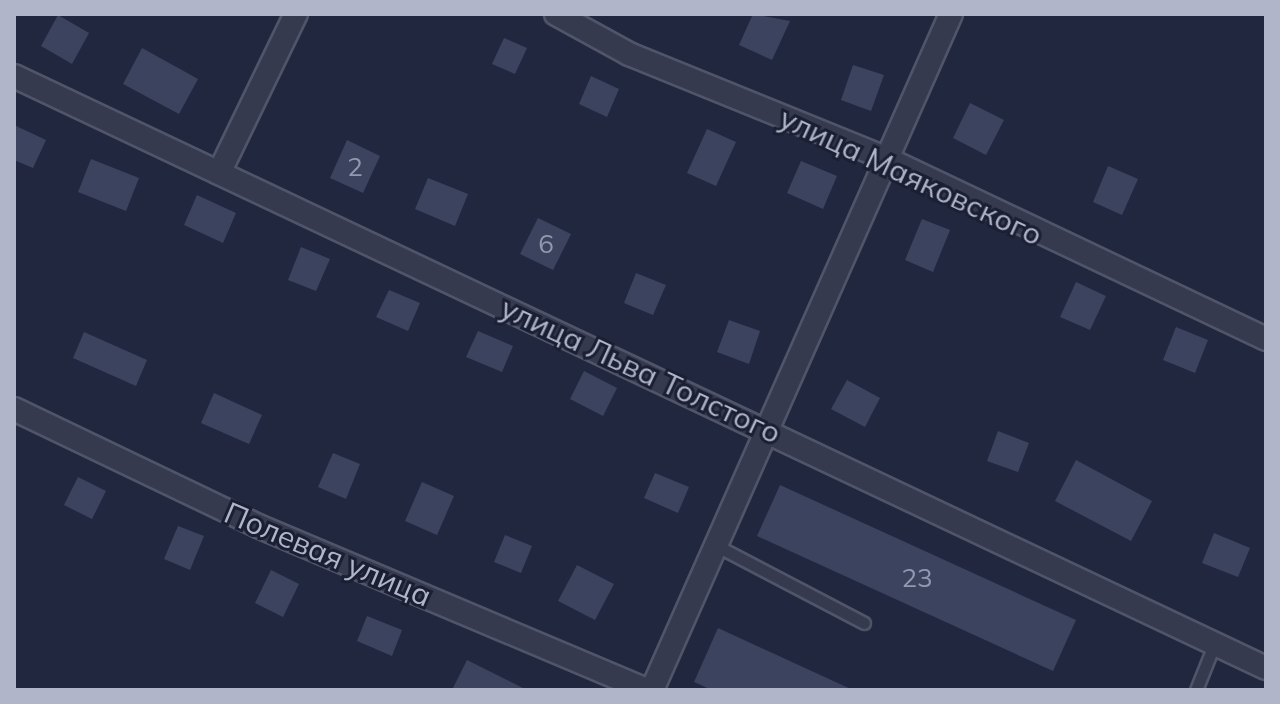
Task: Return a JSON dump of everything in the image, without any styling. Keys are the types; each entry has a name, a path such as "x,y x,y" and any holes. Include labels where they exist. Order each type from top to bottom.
{"street":[{"path":"219,173 296,14"},
{"name":"улица Маяковского","path":"556,14 629,54 887,159 1266,339"},
{"path":"649,690 770,429 951,14"},
{"name":"улица Льва Толстого","path":"14,76 770,429 1266,668"},
{"name":"Полевая улица","path":"14,409 258,526 649,690"}],"lane":[{"path":"714,545 864,623"},
{"path":"1196,690 1214,645"}],"building":[{"path":"753,14 790,21 772,60 739,45"},
{"path":"58,15 89,33 72,64 41,46"},
{"path":"504,38 527,48 515,74 492,64"},
{"path":"142,48 198,79 179,114 123,84"},
{"path":"853,65 884,75 871,111 841,100"},
{"path":"591,76 619,89 607,117 579,104"},
{"path":"970,103 1004,120 986,155 953,138"},
{"path":"14,125 46,140 33,168 14,160"},
{"path":"707,129 736,142 716,186 687,173"},
{"path":"347,140 380,156 363,193 330,178"},
{"path":"91,159 139,178 126,211 78,192"},
{"path":"801,161 837,176 823,209 787,193"},
{"path":"1108,166 1138,179 1122,215 1093,202"},
{"path":"428,178 468,194 455,226 415,209"},
{"path":"197,195 236,213 223,243 184,225"},
{"path":"538,218 571,234 553,270 520,254"},
{"path":"922,219 950,230 933,272 905,260"},
{"path":"301,247 330,259 316,291 288,280"},
{"path":"636,273 666,285 653,315 624,303"},
{"path":"1076,282 1106,296 1090,330 1060,317"},
{"path":"389,290 420,303 408,331 376,317"},
{"path":"729,320 760,331 749,364 717,352"},
{"path":"1176,327 1208,340 1195,373 1163,360"},
{"path":"478,331 513,346 502,372 466,357"},
{"path":"84,332 147,360 136,386 73,358"},
{"path":"584,371 617,388 603,416 570,399"},
{"path":"847,380 880,398 865,427 831,409"},
{"path":"214,393 262,415 249,444 201,423"},
{"path":"998,431 1029,443 1018,472 987,461"},
{"path":"333,453 360,464 346,499 318,487"},
{"path":"1076,460 1152,501 1131,541 1055,501"},
{"path":"655,473 689,487 678,513 644,498"},
{"path":"78,477 106,491 92,519 64,505"},
{"path":"422,482 454,496 437,535 405,521"},
{"path":"780,485 1076,620 1053,671 757,536"},
{"path":"178,526 204,536 190,570 164,559"},
{"path":"1214,533 1250,548 1238,577 1202,563"},
{"path":"505,535 532,546 521,573 494,562"},
{"path":"577,565 614,584 595,620 558,601"},
{"path":"271,570 299,584 283,617 255,603"},
{"path":"367,616 402,630 392,656 357,641"},
{"path":"718,628 853,690 712,690 694,682"},
{"path":"467,660 527,690 452,690"}]}
